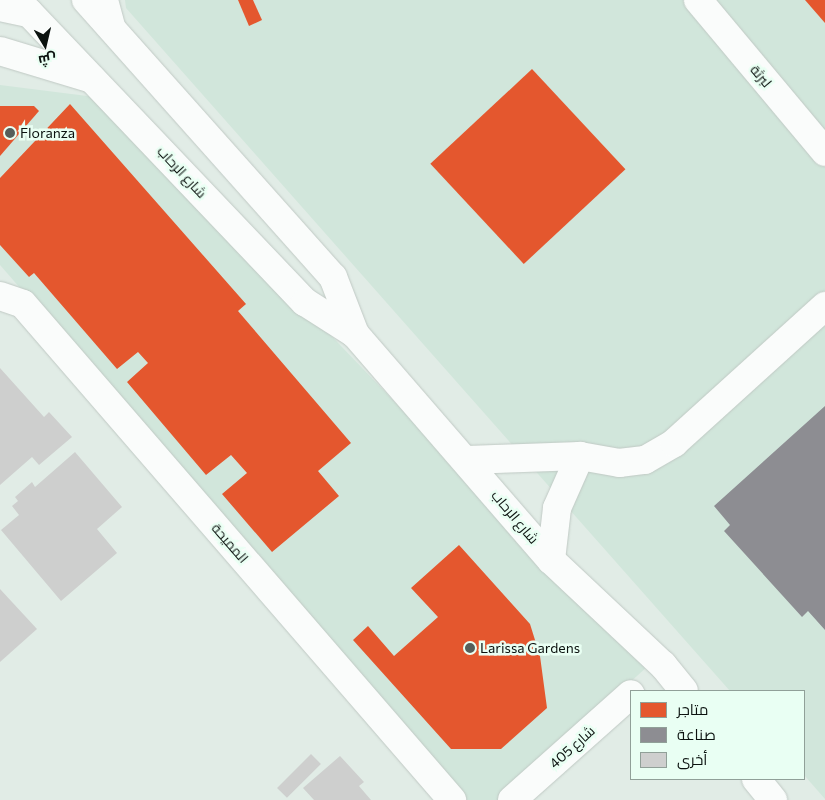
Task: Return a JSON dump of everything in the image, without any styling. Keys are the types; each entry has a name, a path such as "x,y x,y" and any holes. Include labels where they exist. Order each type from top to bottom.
{"street":[{"name":"شارع الرحاب","path":"86,0 333,277 356,334"},
{"path":"104,0 111,26"},
{"name":"لبرثة","path":"698,0 825,152"},
{"path":"0,7 23,7"},
{"name":"شارع الرحاب","path":"23,7 97,81 305,302 356,334 467,460 551,560 663,665 683,690"},
{"path":"0,51 97,81"},
{"name":"المميحة","path":"0,296 23,304 452,800"},
{"path":"467,460 580,456 619,463 645,460 674,443 825,306"},
{"path":"551,560 557,508 580,456"},
{"name":"شارع 405","path":"635,690 663,665"},
{"name":"شارع 405","path":"512,800 630,695"},
{"path":"757,780 773,800"}],"shaded area":[{"path":"125,0 825,0 825,799 805,776 805,690 729,690 126,8"},
{"path":"0,85 103,98 648,666 500,800 467,800 0,265"}],"building: متاجر":[{"path":"238,0 253,0 262,20 249,26"},
{"path":"805,0 825,0 825,23"},
{"path":"532,69 625,169 524,264 430,164"},
{"path":"70,104 246,304 238,311 351,443 318,471 339,496 272,552 222,494 247,473 231,455 206,475 127,382 148,363 138,352 117,369 34,273 29,277 0,245 0,178"},
{"name":"Floranza","path":"0,106 34,106 39,111 0,156"},
{"name":"Larissa Gardens","path":"459,545 530,624 540,656 547,708 501,749 451,749 353,640 368,626 394,656 438,617 411,588"}],"building: صناعة":[{"path":"825,406 825,630 808,611 802,617 724,531 730,525 714,506"}],"building: أخرى":[{"path":"0,368 44,417 49,412 72,437 39,465 32,457 0,485"},
{"path":"75,452 122,507 97,529 117,553 61,601 1,530 19,515 12,506 18,501 15,497 32,482 35,487"},
{"path":"0,589 37,629 0,662"},
{"path":"311,754 321,764 287,798 277,788"},
{"path":"340,756 364,782 359,786 371,800 314,800 303,788"}],"place":[{"name":"Floranza","path":"10,133"},
{"name":"Larissa Gardens","path":"470,648"}]}
